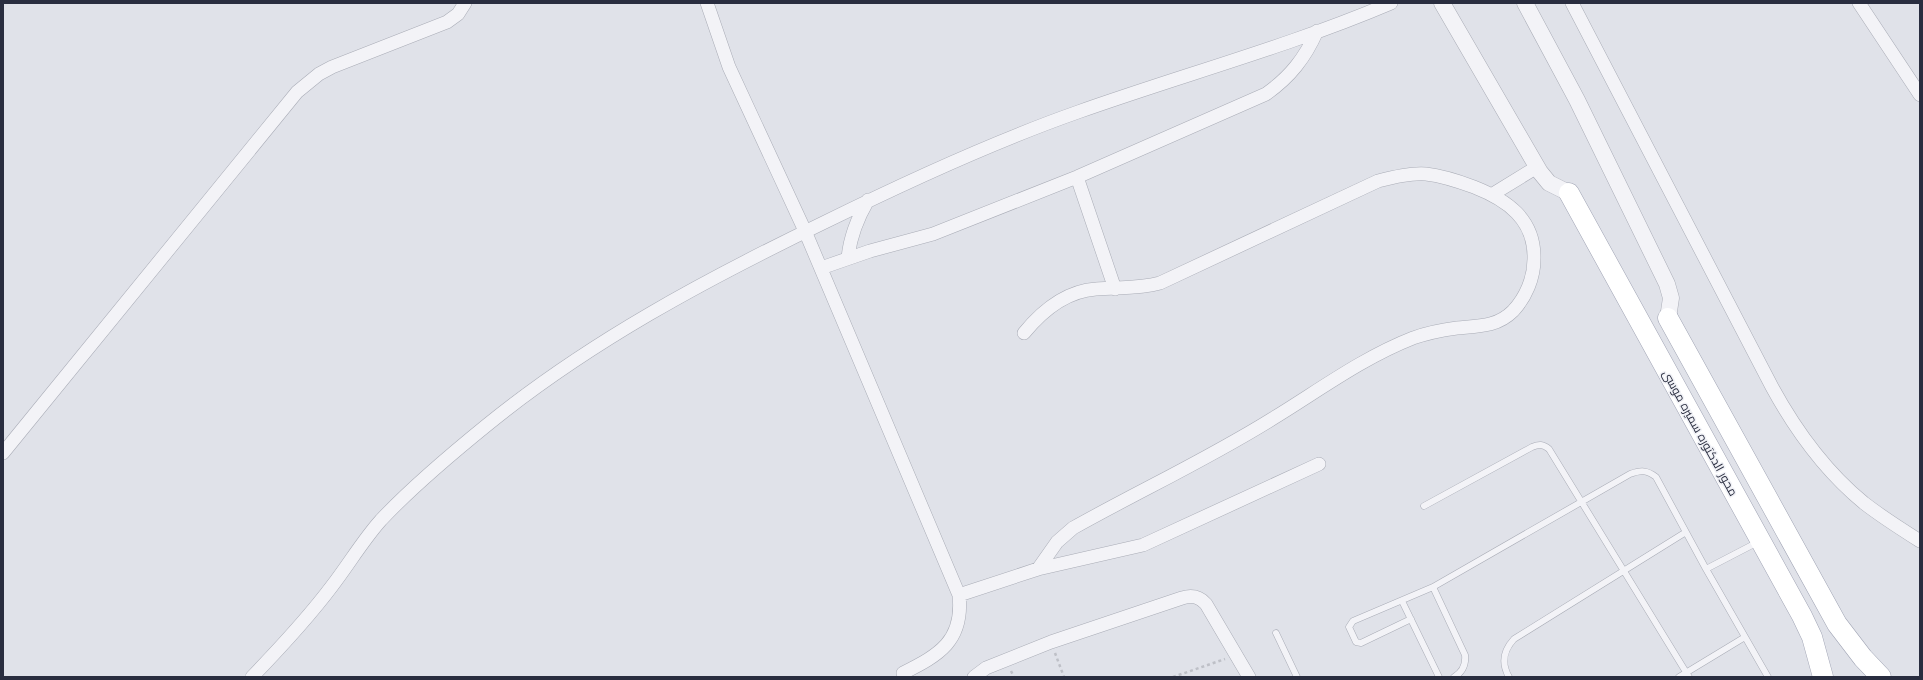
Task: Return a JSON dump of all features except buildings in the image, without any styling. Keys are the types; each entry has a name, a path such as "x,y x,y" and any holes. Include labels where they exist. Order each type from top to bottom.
{"main road":[{"name":"محور الدكتوره سميره موسى","path":"1569,193 1759,541 1802,616 1812,637 1823,677"},
{"path":"1668,318 1837,624 1863,658 1881,677"}],"street":[{"path":"3,453 297,92 319,74 332,67 448,22 458,14 464,3"},
{"path":"707,3 732,74 805,231 959,595 960,606 958,622 953,636 947,645 932,658 902,673"},
{"path":"252,677 310,614 379,522 412,490 488,424 566,366 612,336 705,282 805,231 868,200 968,156 1078,112 1317,31 1392,3"},
{"path":"1442,3 1537,167 1549,184 1569,193"},
{"path":"1525,3 1577,100 1666,284 1671,298 1668,318"},
{"path":"1572,3 1768,380 1797,429 1828,468 1846,487 1865,504 1920,541"},
{"path":"1859,3 1915,78 1920,95"},
{"path":"821,268 848,258 933,234 1077,178 1266,94 1283,82 1297,67 1309,50 1317,31"},
{"path":"1493,194 1537,167"},
{"path":"1024,333 1044,312 1068,297 1095,289 1137,288 1160,283 1378,181 1394,177 1426,174 1441,176 1457,180 1493,194 1509,205 1519,216 1527,228 1533,247 1534,257 1532,276 1524,294 1512,312 1504,318 1485,326 1431,333 1399,344 1377,355 1330,382 1273,419 1207,457 1073,528 1057,542 1038,569"},
{"path":"1077,178 1115,289"},
{"path":"848,258 850,241 854,227 868,200"},
{"path":"959,595 1038,569 1143,545 1319,464"},
{"path":"974,677 986,668 1051,642 1182,598 1193,596 1203,600 1206,604 1249,677"}],"lane":[{"path":"1424,506 1532,447 1541,444 1549,449 1688,675"},
{"path":"1411,619 1361,643 1356,642 1349,625 1353,621 1433,587 1630,474 1639,470 1648,471 1656,476 1706,569 1768,677"},
{"path":"1509,677 1505,670 1504,657 1509,644 1514,639 1686,532"},
{"path":"1706,569 1759,541"},
{"path":"1433,587 1465,655 1464,669 1454,677"},
{"path":"1402,601 1439,677"},
{"path":"1276,633 1297,677"},
{"path":"1679,677 1688,675 1746,638"}],"path":[{"path":"1051,642 1064,677"},
{"path":"1172,677 1237,656"}]}
